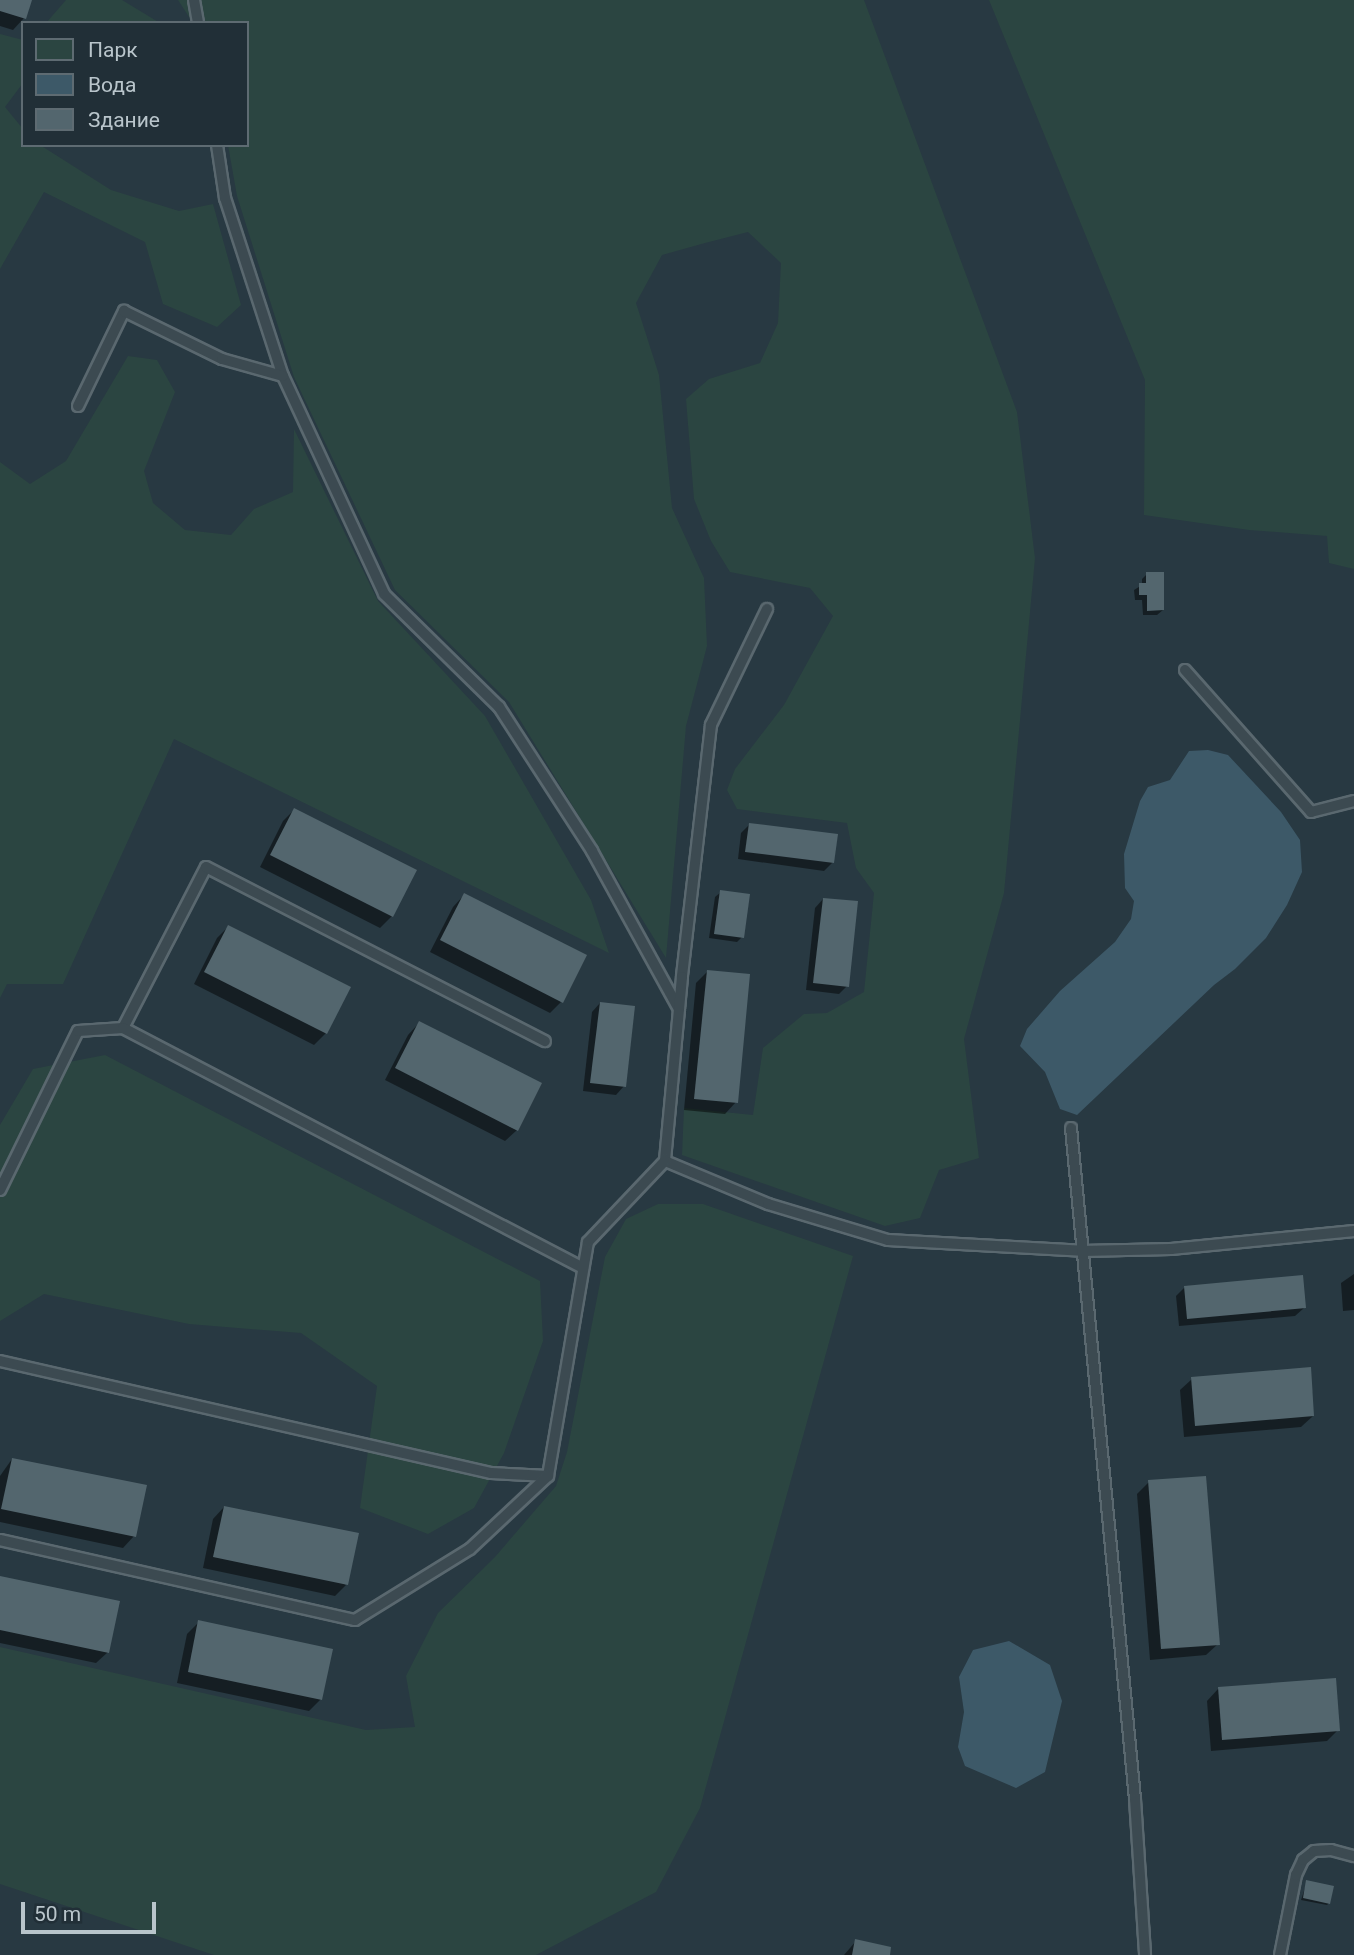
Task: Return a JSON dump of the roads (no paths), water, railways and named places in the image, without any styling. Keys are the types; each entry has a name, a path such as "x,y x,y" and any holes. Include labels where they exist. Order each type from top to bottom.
{"lane":[{"path":"194,0 198,21"},
{"path":"217,147 225,198 283,376 384,594 499,708 592,851 679,1010"},
{"path":"78,406 124,311 222,359 283,376"},
{"path":"0,1540 355,1619 470,1549 548,1476 588,1242 665,1161 711,725 767,609"},
{"path":"1185,670 1311,812 1354,802"},
{"path":"123,1028 206,867 545,1041"},
{"path":"0,1190 78,1031 123,1028 583,1268"},
{"path":"1071,1128 1135,1799 1145,1955"},
{"path":"665,1161 768,1204 888,1240 1082,1251 1171,1250 1354,1231"},
{"path":"0,1361 491,1473 548,1476"},
{"path":"1280,1955 1296,1875 1303,1860 1314,1851 1354,1856"}],"water":[{"path":"1208,750 1228,755 1281,812 1300,840 1302,872 1287,905 1266,938 1235,969 1214,985 1077,1115 1060,1109 1045,1072 1020,1046 1027,1029 1060,991 1115,942 1131,919 1134,901 1125,888 1124,854 1140,801 1148,787 1170,780 1189,751"},
{"path":"1009,1641 1050,1665 1062,1701 1045,1772 1016,1788 965,1766 958,1747 964,1712 959,1677 973,1650"}]}
